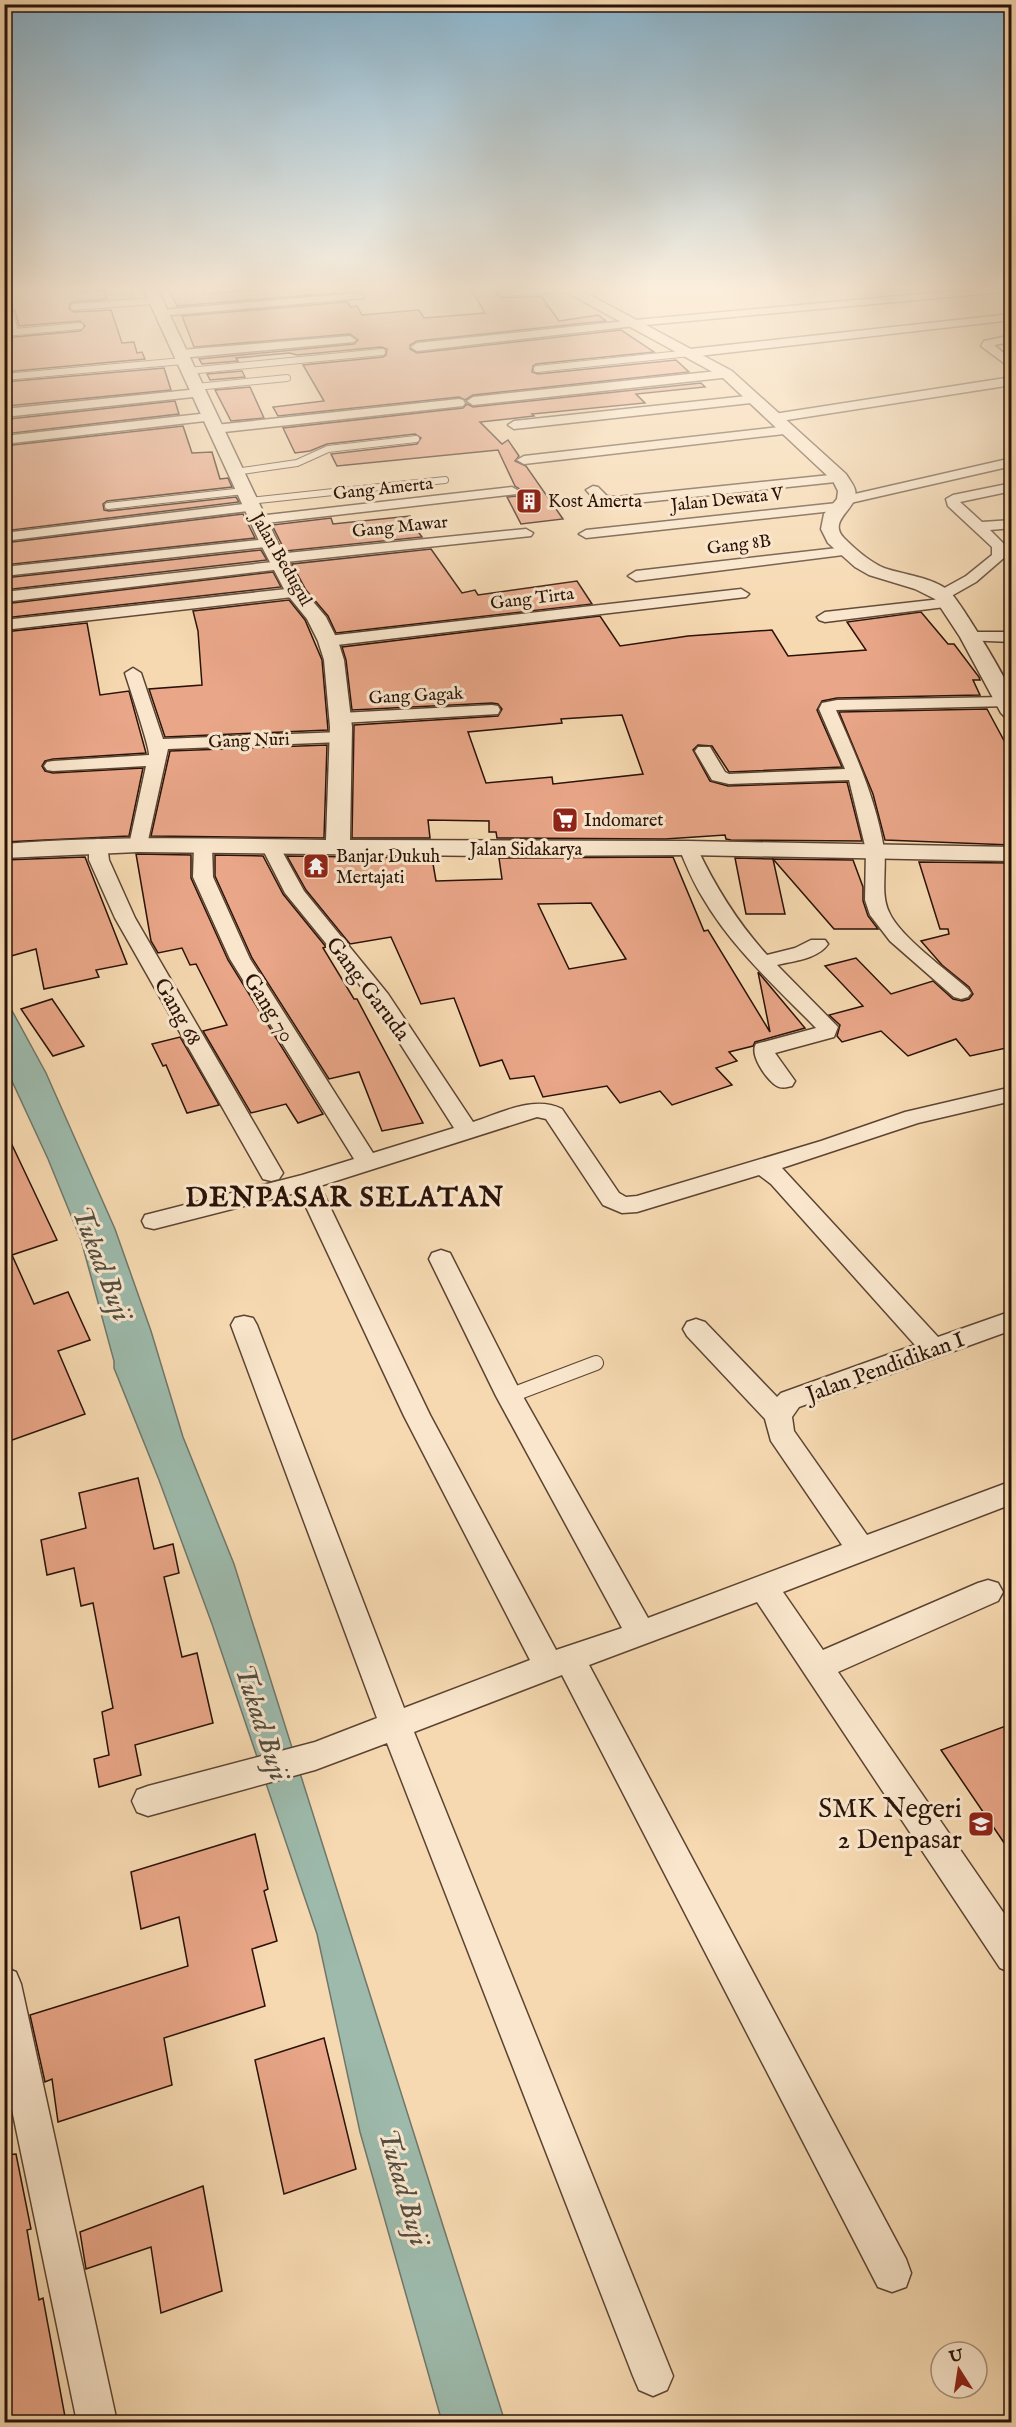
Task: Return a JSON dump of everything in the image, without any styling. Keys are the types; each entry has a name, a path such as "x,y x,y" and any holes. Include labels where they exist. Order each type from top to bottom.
{"street":[{"path":"4,413 68,399"},
{"name":"Jalan Bedugul","path":"201,399 276,556 296,593 316,617 328,641 334,660 341,727 338,848"},
{"path":"473,401 489,399"},
{"path":"514,425 754,399"},
{"path":"756,399 840,478 847,491 833,514 830,530 834,539 876,571 922,585 945,599 970,638 1008,708 832,705 827,710 861,784 875,850 875,900 880,915 897,938 961,993"},
{"path":"774,418 894,399"},
{"path":"4,440 459,403"},
{"path":"524,460 788,430"},
{"name":"Jalan Dewata V","path":"586,534 841,503 1011,462"},
{"path":"593,490 598,498 605,501 616,501 840,478"},
{"path":"825,617 945,599 999,556 999,546 952,503 953,499 1011,487"},
{"name":"Gang Amerta","path":"4,537 251,505 512,491"},
{"path":"978,527 1011,524"},
{"name":"Gang Mawar","path":"276,556 526,533"},
{"name":"Gang 8B","path":"636,576 846,550"},
{"path":"4,572 276,556"},
{"path":"4,597 276,556"},
{"path":"992,562 1011,560"},
{"path":"4,625 296,593"},
{"name":"Gang Tirta","path":"328,641 741,594"},
{"path":"970,638 1011,637"},
{"path":"133,673 157,752 138,845"},
{"name":"Gang Gagak","path":"341,727 492,710"},
{"name":"Gang Nuri","path":"53,766 341,727"},
{"path":"704,751 722,778 856,774"},
{"name":"Gang 68","path":"98,845 99,860 125,918 271,1173"},
{"name":"Jalan Sidakarya","path":"4,851 138,845 338,848 688,848 1011,854"},
{"name":"Gang 70","path":"203,846 203,877 240,959 364,1157"},
{"name":"Gang Garuda","path":"270,846 295,893 381,998 467,1131"},
{"path":"688,848 713,899 729,923 763,962 828,1027 826,1032 764,1049 764,1056 783,1081"},
{"path":"763,962 802,953 818,944"},
{"path":"154,1221 306,1182 536,1110 546,1110 554,1114 611,1199 622,1205 637,1204 829,1146 913,1117 1011,1094"},
{"path":"762,1165 779,1178 934,1349"},
{"path":"306,1182 417,1416 559,1663 892,2273"},
{"path":"441,1259 509,1396 641,1635"},
{"name":"Jalan Pendidikan I","path":"778,1415 790,1401 1011,1320"},
{"path":"244,1325 396,1726 653,2376"},
{"path":"696,1329 778,1415 782,1433 861,1550"},
{"path":"148,1800 315,1756 559,1663 641,1635 1011,1492"},
{"path":"763,1587 1011,1956"},
{"path":"817,1667 988,1592"},
{"path":"4,1984 97,2422"}],"lane":[{"path":"235,472 297,463 328,449 416,439"},
{"path":"108,506 251,505 445,480"},
{"path":"509,1396 596,1363"}],"water":[{"name":"Tukad Buji","path":"4,996 46,1073 115,1229 151,1331 183,1437 234,1564 505,2422 442,2422 360,2132 317,1934 212,1624 159,1480 114,1368 81,1240 48,1159 5,1066"}],"building":[{"path":"6,399 76,399 7,406"},
{"path":"220,399 256,399 264,418 231,421"},
{"path":"323,399 437,399 278,416 273,407 324,401"},
{"path":"547,399 641,399 645,403 532,414 534,416 480,422 502,444 508,440 519,456 515,461 526,466 563,519 521,524 507,497 517,496 521,490 515,486 498,450 337,466 331,454 417,444 421,438 415,434 327,444 310,451 295,453 283,428 463,408 467,404 473,407"},
{"path":"175,401 179,414 4,434 4,426 10,425 9,419"},
{"path":"183,426 192,453 212,452 220,479 228,478 232,487 107,501 103,504 104,510 236,497 239,502 4,531 4,446"},
{"path":"243,514 255,538 4,565 4,543"},
{"path":"410,516 413,525 422,537 285,551 272,525 331,518 333,524"},
{"path":"431,549 462,593 475,590 478,595 577,581 592,604 336,633 328,616 306,590 292,564"},
{"path":"261,550 267,560 4,590 4,578"},
{"path":"273,572 281,587 4,618 4,604"},
{"path":"289,600 305,620 322,660 328,730 165,737 149,689 202,685 198,631 193,611"},
{"path":"921,612 948,644 954,644 979,677 980,680 973,680 980,695 837,698 822,701 817,710 842,767 729,772 712,746 698,745 693,750 710,781 728,786 847,782 862,841 731,840 726,839 725,835 665,839 497,838 496,832 489,832 489,821 428,820 430,838 352,838 354,725 498,716 502,709 498,704 492,703 352,710 346,660 342,647 600,616 620,646 688,636 772,630 788,656 866,650 847,622","holes":["622,715 643,774 553,784 552,777 486,783 468,732 562,723 561,719"]},
{"path":"87,623 100,695 129,691 146,753 53,759 45,761 42,766 45,771 53,773 143,768 129,836 4,842 4,632"},
{"path":"987,709 1007,746 1011,746 1011,845 885,840 873,794 839,712"},
{"path":"327,745 324,838 151,836 170,751"},
{"path":"136,854 191,855 191,878 228,960 323,1114 298,1123 286,1104 251,1113 203,1031 227,1025 196,964 190,965 182,948 158,953 151,941"},
{"path":"215,855 263,856 283,894 326,947 323,948 354,999 357,999 423,1123 382,1131 359,1072 329,1079 252,958 215,876"},
{"path":"287,856 432,858 436,881 502,879 499,858 673,857 704,931 708,930 770,1032 758,972 805,1028 729,1052 737,1061 716,1068 732,1085 672,1105 660,1091 620,1103 607,1086 543,1097 534,1076 510,1079 502,1060 480,1066 454,998 421,1004 391,937 350,944 306,890","holes":["591,903 626,959 569,969 538,904"]},
{"path":"85,857 127,964 96,970 99,977 44,989 36,949 4,958 4,860"},
{"path":"735,858 773,859 785,914 746,914"},
{"path":"773,859 853,860 863,887 863,901 868,916 878,929 834,929"},
{"path":"919,862 1011,863 1011,1047 970,1056 956,1039 908,1056 881,1031 842,1042 837,1036 840,1025 829,1015 863,1006 825,966 856,958 891,994 933,981 953,999 962,1001 969,999 973,994 969,987 942,965 921,941 949,934 948,929 940,929"},
{"path":"52,999 84,1046 53,1056 21,1009"},
{"path":"180,1037 219,1105 187,1113 166,1065 163,1066 152,1044"},
{"path":"4,1128 57,1240 12,1255 34,1304 68,1292 90,1340 58,1351 85,1414 4,1443"},
{"path":"138,1478 154,1549 173,1544 179,1573 164,1577 182,1657 197,1653 213,1723 135,1745 141,1775 99,1787 94,1759 109,1755 102,1712 113,1708 93,1603 81,1606 74,1568 47,1575 41,1540 86,1528 79,1493"},
{"path":"1011,1724 1011,1853 941,1750"},
{"path":"255,1834 268,1889 264,1891 277,1941 252,1949 265,2006 164,2038 172,2085 58,2122 52,2079 45,2082 30,2015 188,1966 179,1917 141,1929 131,1872"},
{"path":"324,2038 356,2169 284,2194 255,2060"},
{"path":"16,2154 31,2229 27,2230 39,2300 43,2298 66,2422 4,2422 4,2155"},
{"path":"203,2186 222,2291 161,2313 151,2247 86,2269 80,2232"}],"place":[{"name":"Kost Amerta","path":"529,501"},
{"name":"Indomaret","path":"565,820"},
{"name":"Banjar Dukuh Mertajati","path":"316,866"},
{"name":"SMK Negeri 2 Denpasar","path":"981,1824"}],"district":[{"name":"DENPASAR SELATAN","path":"345,1196"}]}
